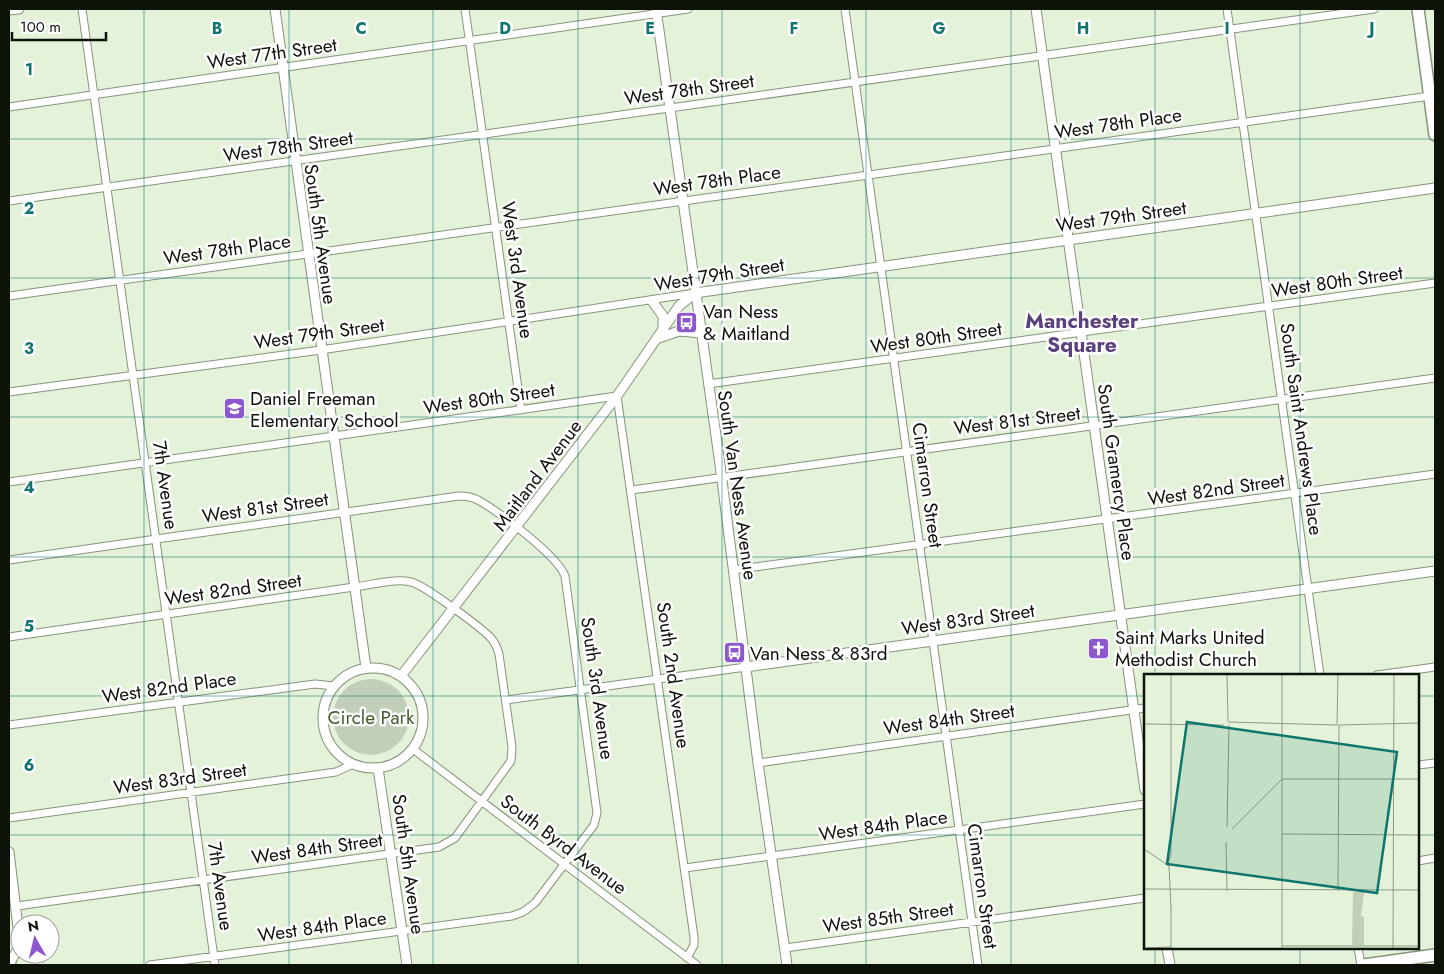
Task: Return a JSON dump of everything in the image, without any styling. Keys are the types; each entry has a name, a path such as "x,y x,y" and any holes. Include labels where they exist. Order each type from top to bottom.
{"main road":[{"path":"1418,9 1435,135"},
{"path":"1362,965 1435,955"}],"street":[{"path":"9,10 19,9"},
{"name":"7th Avenue","path":"82,9 168,615 215,965"},
{"path":"465,9 483,135"},
{"name":"West 77th Street","path":"9,107 95,96 656,11 688,9"},
{"name":"Cimarron Street","path":"846,9 978,965"},
{"name":"South Gramercy Place","path":"1036,9 1144,783"},
{"name":"South Saint Andrews Place","path":"1227,9 1320,674"},
{"name":"West 78th Street","path":"9,202 1374,9"},
{"name":"South 5th Avenue","path":"274,10 366,668"},
{"name":"South Van Ness Avenue","path":"656,11 787,965"},
{"name":"West 78th Place","path":"9,296 1430,96"},
{"name":"West 3rd Avenue","path":"483,135 521,410"},
{"name":"West 79th Street","path":"9,392 321,350 695,293 1435,188"},
{"name":"West 80th Street","path":"708,384 1435,283"},
{"name":"Maitland Avenue","path":"401,676 617,396 679,306 695,293"},
{"path":"652,301 663,316 664,324 659,337"},
{"path":"659,337 675,331 701,333"},
{"name":"West 81st Street","path":"632,490 1435,378"},
{"name":"West 80th Street","path":"9,482 617,396"},
{"name":"South 2nd Avenue","path":"617,396 632,490 694,937 694,945 687,958"},
{"name":"West 82nd Street","path":"733,570 1435,474"},
{"name":"West 81st Street","path":"9,560 452,496 466,496 478,500 516,528"},
{"name":"South 3rd Avenue","path":"516,528 555,559 563,570 567,583 597,813 594,825 565,865"},
{"name":"West 83rd Street","path":"506,700 1435,570"},
{"name":"West 82nd Street","path":"9,637 354,587 404,581 414,582 454,609 489,636 496,644 506,700"},
{"path":"1384,674 1435,667"},
{"path":"366,668 384,669 401,676 416,691 423,710 422,730 413,749 393,764 378,768 367,768 353,764 335,750 324,730 324,707 334,686 354,672 366,668"},
{"name":"West 82nd Place","path":"9,725 315,684 334,686"},
{"name":"West 84th Street","path":"17,906 392,855 446,845 455,838 511,762 512,747 506,700"},
{"name":"West 84th Street","path":"758,763 1144,708"},
{"name":"South Byrd Avenue","path":"413,749 697,965"},
{"path":"1419,765 1435,763"},
{"name":"West 83rd Street","path":"9,818 336,772 353,764"},
{"name":"South 5th Avenue","path":"378,768 407,965"},
{"name":"West 84th Place","path":"685,868 1144,804"},
{"path":"9,852 18,914"},
{"path":"1419,861 1435,858"},
{"name":"West 84th Place","path":"150,965 512,916 523,912 535,903 565,865"},
{"name":"West 85th Street","path":"785,948 1144,898"},
{"path":"1167,949 1170,965"},
{"path":"1358,949 1362,965"}],"green space":[{"name":"Circle Park","path":"371,679 385,682 398,690 406,703 409,717 406,731 398,744 385,752 371,755 357,752 344,744 336,731 333,717 336,703 344,690 357,682"}],"place":[{"name":"Van Ness & Maitland","path":"687,322"},
{"name":"Daniel Freeman Elementary School","path":"234,409"},
{"name":"Saint Marks United Methodist Church","path":"1099,648"},
{"name":"Van Ness & 83rd","path":"734,653"}],"district":[{"name":"Manchester Square","path":"1082,333"}]}
